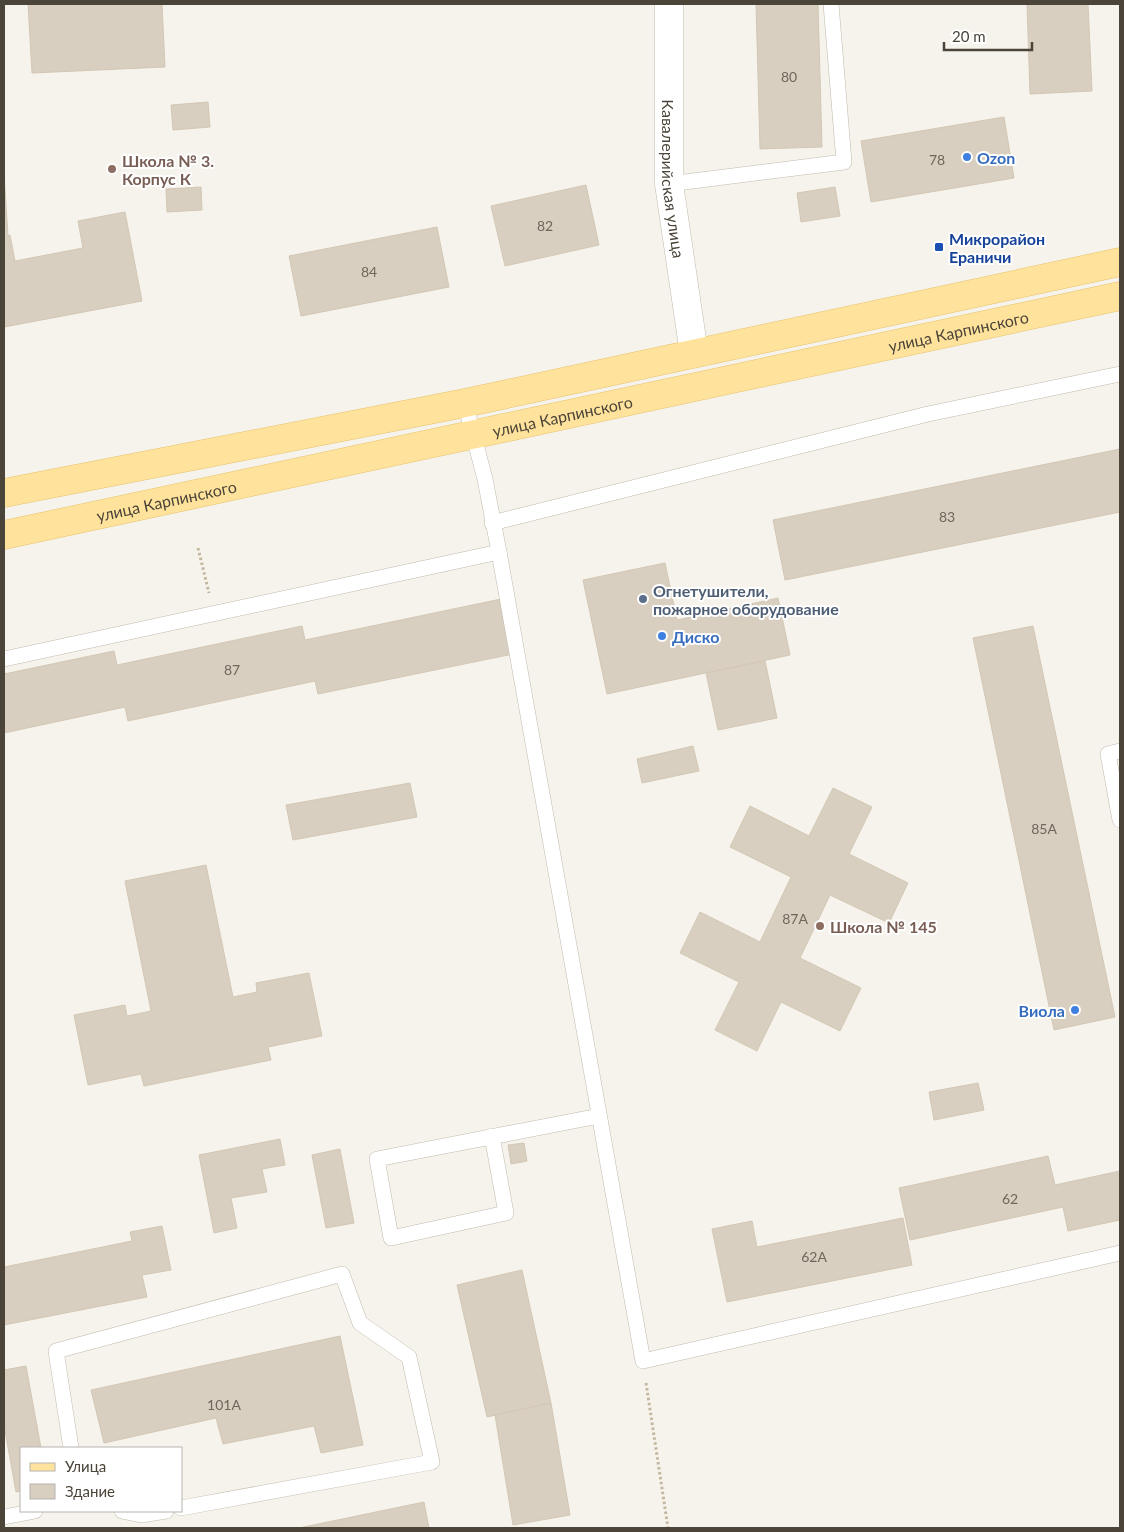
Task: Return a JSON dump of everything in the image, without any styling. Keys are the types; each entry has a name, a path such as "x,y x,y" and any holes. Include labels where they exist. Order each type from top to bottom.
{"main road":[{"name":"улица Карпинского","path":"4,493 465,403 1120,262"},
{"name":"улица Карпинского","path":"4,535 1120,296"}],"street":[{"name":"Кавалерийская улица","path":"670,4 669,184 694,353"}],"lane":[{"path":"669,184 844,162 831,4"},
{"path":"492,523 928,414 1120,374"},
{"path":"465,403 485,479 499,552 643,1361 1120,1253"},
{"path":"4,659 214,612 499,552"},
{"path":"1120,751 1108,754 1120,820"},
{"path":"492,1136 506,1213 391,1238 377,1159 492,1136 599,1116"},
{"path":"71,1447 56,1351 342,1274 360,1323 409,1356 432,1462 182,1508"},
{"path":"4,1517 30,1512"},
{"path":"127,1512 141,1515 160,1512"}],"path":[{"path":"198,548 214,612"},
{"path":"643,1361 668,1528"}],"building":[{"path":"28,4 162,4 165,67 32,73"},
{"path":"756,4 818,4 822,147 760,149"},
{"path":"1027,4 1088,4 1092,91 1030,94"},
{"path":"208,102 210,127 173,130 171,105"},
{"path":"1004,117 1014,178 871,202 861,141"},
{"path":"4,174 8,236 10,235 15,261 83,248 78,221 125,212 142,301 4,327"},
{"path":"586,185 599,245 505,266 491,206"},
{"path":"201,187 202,210 167,212 166,189"},
{"path":"835,187 840,216 801,222 797,193"},
{"path":"437,227 449,287 301,316 289,256"},
{"path":"1120,449 1120,512 785,580 773,520"},
{"path":"665,563 677,620 778,598 790,655 607,694 583,580"},
{"path":"501,599 513,654 318,694 315,681 128,721 125,707 4,733 4,674 114,651 117,665 302,626 305,640"},
{"path":"1033,626 1115,1017 1054,1030 973,638"},
{"path":"765,661 777,718 718,730 706,673"},
{"path":"693,746 699,771 642,783 637,759"},
{"path":"410,783 417,817 293,840 286,805"},
{"path":"833,788 872,807 849,854 908,883 889,923 830,895 800,958 861,988 840,1031 781,1002 757,1051 715,1030 739,982 680,953 700,912 760,942 791,877 730,847 750,806 809,836"},
{"path":"206,865 233,997 257,992 256,983 309,973 322,1036 268,1047 271,1060 144,1086 141,1074 88,1085 74,1015 125,1005 127,1016 151,1011 125,881"},
{"path":"978,1083 984,1110 934,1120 929,1092"},
{"path":"280,1139 285,1165 262,1169 267,1192 231,1198 237,1228 214,1233 199,1155"},
{"path":"524,1143 527,1161 511,1164 508,1145"},
{"path":"340,1149 354,1223 326,1228 312,1155"},
{"path":"1048,1156 1055,1185 1120,1171 1120,1220 1068,1231 1063,1207 910,1240 899,1188"},
{"path":"903,1218 912,1265 727,1302 712,1229 752,1221 757,1247"},
{"path":"162,1226 171,1270 142,1275 147,1297 4,1325 4,1267 132,1241 130,1232"},
{"path":"522,1270 551,1403 487,1417 457,1285"},
{"path":"340,1336 363,1445 321,1453 314,1426 223,1444 216,1418 104,1443 91,1390"},
{"path":"26,1366 41,1447 20,1447 20,1491 16,1492 4,1425 4,1370"},
{"path":"551,1403 570,1515 513,1525 495,1415"},
{"path":"424,1502 429,1528 299,1528"}],"place":[{"name":"Ozon","path":"967,157"},
{"name":"Школа № 3. Корпус К","path":"112,169"},
{"name":"Микрорайон Ераничи","path":"939,247"},
{"name":"Огнетушители, пожарное оборудование","path":"643,599"},
{"name":"Диско","path":"662,636"},
{"name":"Школа № 145","path":"820,926"},
{"name":"Виола","path":"1075,1010"}]}
